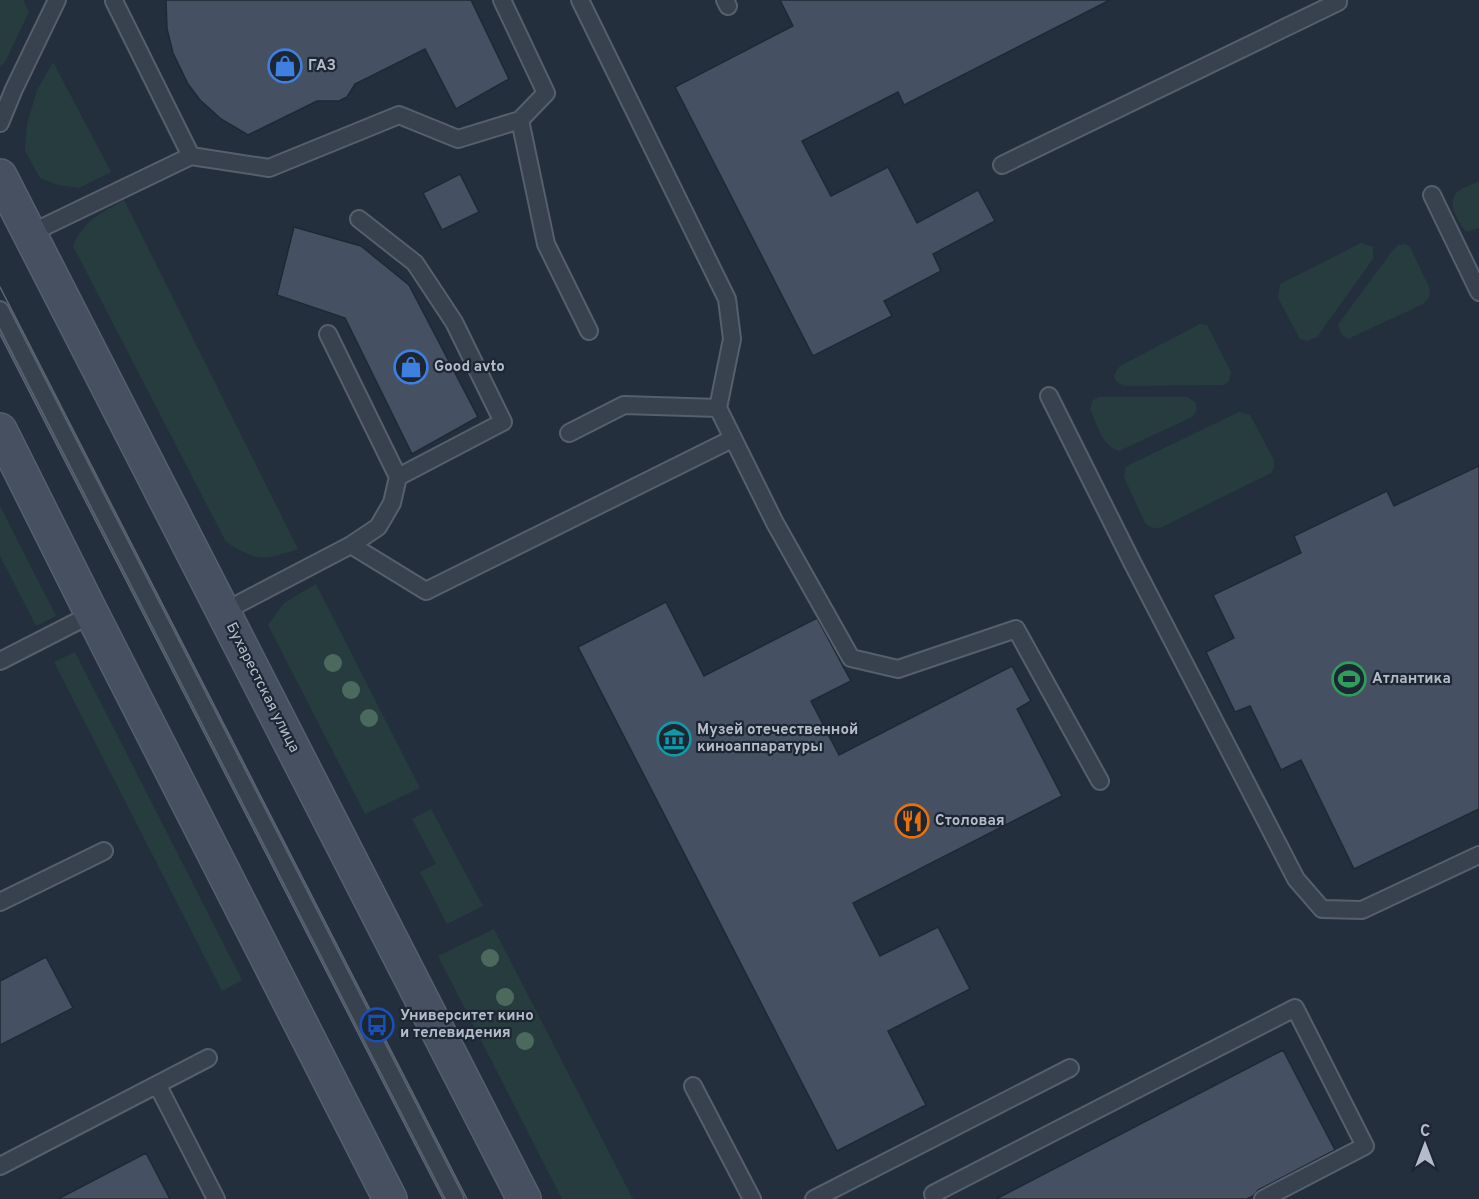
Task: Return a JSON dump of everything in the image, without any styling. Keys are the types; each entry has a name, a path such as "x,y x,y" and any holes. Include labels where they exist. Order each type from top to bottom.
{"main road":[{"name":"Бухарестская улица","path":"0,176 524,1199"},
{"path":"0,430 390,1199"}],"lane":[{"path":"0,123 14,88 57,0"},
{"path":"29,234 191,156 269,168 399,115 458,139 520,120 546,93 502,0"},
{"path":"580,0 727,299 732,339 718,408 775,523 851,658 898,669 1016,628 1100,781"},
{"path":"1002,165 1338,0"},
{"path":"114,1 191,156"},
{"path":"520,120 546,244 589,331"},
{"path":"1432,195 1479,292"},
{"path":"359,219 415,263 454,322 503,422 398,477"},
{"path":"0,310 455,1199"},
{"path":"223,612 351,545 378,527 393,502 398,477 328,334"},
{"path":"1049,396 1296,879 1322,909 1362,910 1479,855"},
{"path":"568,433 624,405 718,408"},
{"path":"351,545 426,591 732,439"},
{"path":"0,661 92,614"},
{"path":"0,902 104,851"},
{"path":"933,1194 1295,1008 1365,1146 1263,1199"},
{"path":"0,1166 158,1086 208,1058"},
{"path":"814,1199 1070,1068"},
{"path":"158,1086 216,1199"},
{"path":"693,1086 752,1199"}],"green space":[{"path":"0,0 23,0 29,12 5,62 0,66"},
{"path":"53,62 111,172 79,188 58,185 40,178 25,151 27,124 37,90"},
{"path":"1479,181 1479,228 1466,232 1453,207 1454,196 1459,190"},
{"path":"124,200 298,549 261,558 226,542 73,246 88,223"},
{"path":"1361,243 1373,247 1373,259 1317,337 1307,341 1300,339 1278,298 1280,284"},
{"path":"1405,244 1410,247 1430,289 1429,298 1423,304 1348,339 1341,333 1338,325 1393,250 1398,245"},
{"path":"1200,324 1207,325 1231,372 1229,381 1224,385 1124,386 1115,380 1120,366"},
{"path":"1099,397 1187,397 1195,402 1197,410 1192,417 1119,451 1104,439 1090,409 1093,400"},
{"path":"1239,412 1250,415 1274,460 1271,473 1162,527 1153,528 1147,525 1124,477 1125,468"},
{"path":"0,506 56,616 36,626 0,556"},
{"path":"316,584 420,788 365,814 268,625 284,603"},
{"path":"75,652 242,980 222,991 54,662"},
{"path":"431,809 483,906 447,924 420,872 436,864 412,819"},
{"path":"494,929 633,1199 562,1199 438,956"}],"building":[{"name":"ГАЗ","path":"166,0 471,0 509,79 456,109 425,49 355,84 347,97 339,101 317,101 248,135 221,119 200,100 188,84 173,53 167,29"},
{"path":"780,0 1110,0 904,105 898,92 802,141 831,196 888,167 917,223 978,190 995,221 933,254 941,271 884,301 892,316 813,356 675,87 793,26"},
{"path":"460,174 479,212 442,230 423,193"},
{"name":"Good avto","path":"294,227 361,246 409,285 478,417 412,454 345,318 277,295"},
{"name":"Атлантика","path":"1479,466 1479,809 1354,869 1301,760 1281,770 1250,706 1235,712 1206,652 1234,638 1213,595 1301,553 1294,536 1387,491 1394,506"},
{"path":"666,602 704,676 817,618 851,681 811,701 839,755 1012,666 1031,701 1017,709 1062,796 853,903 880,956 938,927 970,989 888,1031 926,1105 837,1151 578,647"},
{"path":"46,957 73,1008 0,1045 0,981"},
{"path":"1283,1050 1335,1150 1258,1190 1253,1196 1247,1199 996,1199"},
{"path":"146,1153 170,1199 58,1199"}],"tram line":[{"path":"0,287 467,1199"},
{"path":"0,334 443,1199"}],"place":[{"name":"ГАЗ","path":"285,66"},
{"name":"Good avto","path":"411,367"},
{"name":"Атлантика","path":"1349,679"},
{"name":"Музей отечественной киноаппаратуры","path":"674,739"},
{"name":"Столовая","path":"912,821"},
{"name":"Университет кино и телевидения","path":"377,1025"}]}
